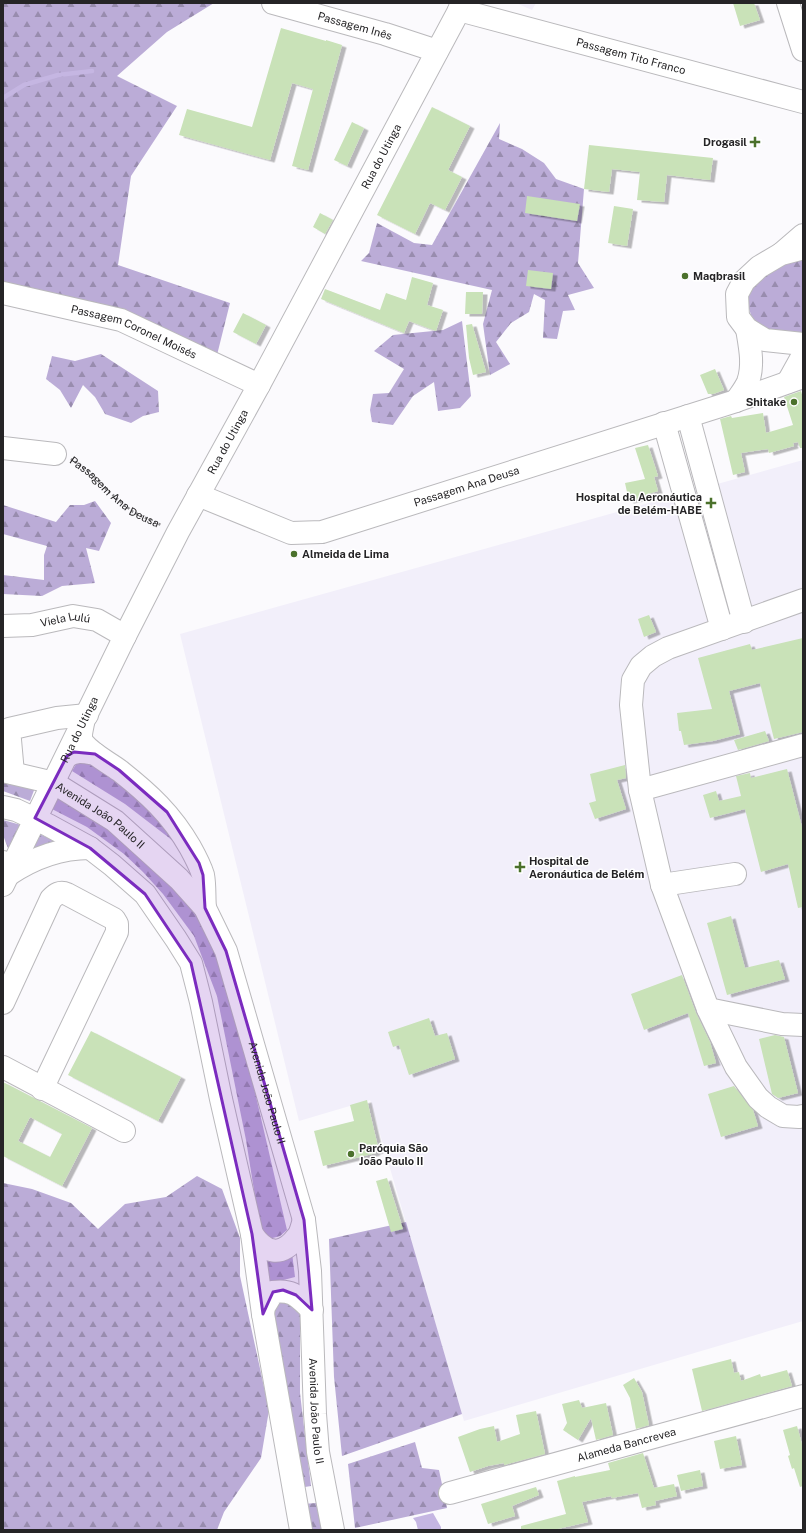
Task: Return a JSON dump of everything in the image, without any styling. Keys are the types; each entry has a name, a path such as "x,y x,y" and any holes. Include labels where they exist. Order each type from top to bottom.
{"main road":[{"name":"Passagem Inês","path":"273,3 385,34 438,51"},
{"path":"788,3 803,50"},
{"name":"Rua do Utinga","path":"5,874 54,783 125,636 178,532 260,385 461,6"},
{"name":"Passagem Tito Franco","path":"461,6 803,102"},
{"path":"803,236 781,254 760,267 744,281 737,294 738,317 747,329 765,340 803,344"},
{"path":"781,254 803,248"},
{"name":"Passagem Coronel Moisés","path":"3,293 121,320 260,385"},
{"path":"736,401 747,383 751,369 751,354 747,329"},
{"path":"796,380 803,355"},
{"name":"Passagem Ana Deusa","path":"198,495 291,533 322,532 736,401 796,380"},
{"path":"688,416 700,465 744,622"},
{"path":"664,423 722,629"},
{"name":"Passagem Ana Deusa","path":"3,448 55,454"},
{"path":"678,473 683,477 692,478 700,472 700,465"},
{"path":"803,600 668,648 653,656 641,666 633,680 631,705 640,790 662,885 708,1009 736,1068 758,1098 768,1107 783,1116 803,1116"},
{"name":"Viela Lulú","path":"3,626 32,625 73,616 97,620 125,636"},
{"path":"8,772 9,729 57,718 85,719 80,736 82,742 95,754 119,770 144,791 167,812 182,833 198,860 203,876 205,908"},
{"path":"640,790 803,745"},
{"path":"67,756 74,752 95,754"},
{"name":"Avenida João Paulo II","path":"8,772 54,783 115,821 179,879 205,908 226,951 304,1220 310,1271 315,1414 318,1452 333,1530"},
{"path":"3,807 16,810 35,818 90,848 112,865 144,894 191,963 202,1002 221,1099 252,1234 263,1314 301,1530"},
{"path":"5,874 36,858 66,849 90,848"},
{"path":"662,885 735,874"},
{"path":"3,1003 51,899 56,895 59,893 68,894 114,919 117,924 117,932 42,1088"},
{"path":"708,1009 782,1024 803,1025"},
{"path":"3,1067 124,1130"},
{"path":"252,1234 259,1244 271,1251 279,1250 290,1245 298,1236 304,1220"},
{"path":"263,1314 264,1307 273,1292 283,1290 296,1295 312,1310"},
{"name":"Alameda Bancrevea","path":"450,1493 803,1396"}],"path":[{"name":"Passagem Ana Deusa","path":"55,454 72,459 92,473 108,491 133,512 178,532"}],"highlighted area":[{"path":"74,752 95,754 119,770 167,812 199,863 203,875 205,908 226,951 304,1220 312,1310 296,1295 283,1290 273,1292 263,1314 252,1234 191,963 145,894 90,848 35,818 67,756"}],"shaded area":[{"path":"516,3 536,3 532,10"},
{"name":"Hospital de Aeronáutica de Belém","path":"803,460 803,1321 464,1421 370,1100 299,1121 180,634"},
{"path":"433,1513 441,1527 441,1530 418,1530 416,1522 413,1518"}],"green space":[{"path":"3,3 214,3 167,32 117,76 177,106 131,176 118,265 230,303 217,355 3,287"},
{"path":"500,123 499,139 522,149 544,163 556,179 584,189 578,263 594,288 568,295 575,310 563,311 557,339 543,338 545,300 534,294 529,312 511,323 496,342 510,364 490,375 483,324 492,290 361,261 369,253 377,223 414,243 432,245"},
{"path":"803,258 803,338 760,327 751,315 746,299 754,285 779,265"},
{"path":"462,321 471,396 460,408 438,411 434,382 413,396 393,425 372,422 370,410 373,394 389,393 404,369 374,351 393,335 443,330"},
{"path":"101,354 158,391 159,412 143,416 131,423 105,414 95,397 83,385 71,408 60,390 46,379 52,356 75,361"},
{"path":"95,501 111,523 99,551 86,548 95,583 62,586 42,596 3,594 3,575 44,580 44,555 47,546 3,534 3,505 56,522 70,505 84,505"},
{"path":"81,756 138,792 199,863 125,804 72,771"},
{"path":"3,777 36,785 30,801 3,791"},
{"path":"60,791 102,818 202,916 228,976 287,1230 280,1236 269,1239 261,1234 246,1140 217,996 194,936 163,894 124,854 87,827 50,808"},
{"path":"3,820 21,825 9,851 3,835"},
{"path":"36,832 56,842 25,854"},
{"path":"197,1176 222,1189 240,1238 240,1276 269,1410 261,1458 224,1512 217,1530 3,1530 3,1183 32,1189 71,1203 98,1229 125,1204 166,1197"},
{"path":"406,1222 462,1414 342,1456 334,1377 329,1239"},
{"path":"292,1253 295,1277 268,1284 263,1258"},
{"path":"281,1297 300,1304 300,1393 311,1486 299,1488 274,1307"},
{"path":"415,1442 422,1468 439,1470 447,1508 355,1528 348,1464"},
{"path":"316,1503 322,1530 308,1530 303,1504"}],"building":[{"path":"733,3 754,3 760,20 740,26"},
{"path":"281,28 342,45 308,170 292,166 313,89 292,83 270,160 179,135 187,109 252,127"},
{"path":"432,107 470,126 448,170 462,177 445,210 430,203 415,234 377,215"},
{"path":"352,122 364,128 347,166 334,160"},
{"path":"589,145 713,158 710,180 667,175 664,202 637,200 640,172 612,169 609,192 584,189"},
{"path":"527,196 580,204 577,221 525,213"},
{"path":"614,206 633,209 627,246 608,243"},
{"path":"320,213 333,220 325,234 313,227"},
{"path":"528,270 553,273 551,289 526,286"},
{"path":"412,277 433,283 427,305 443,310 436,331 409,321 404,333 321,299 325,289 380,310 386,293 406,300"},
{"path":"466,292 483,292 482,314 465,314"},
{"path":"243,313 266,325 256,344 233,332"},
{"path":"472,324 486,372 473,375 469,358 466,325"},
{"path":"715,369 724,390 713,394 708,394 700,375"},
{"path":"801,391 803,398 803,448 800,448 798,442 793,443 794,446 769,453 768,449 741,453 745,472 733,475 720,419 731,416 732,418 763,413 766,433 793,425 784,397"},
{"path":"648,445 658,476 654,477 658,491 642,496 642,498 629,501 625,483 645,479 635,448"},
{"path":"649,615 656,632 644,637 638,619"},
{"path":"803,638 803,732 774,739 760,683 729,691 740,734 713,741 684,745 681,731 679,731 677,713 712,709 698,658 750,644 752,650"},
{"path":"765,731 769,741 738,750 734,740"},
{"path":"625,765 626,778 617,780 626,809 595,819 589,803 596,801 590,774"},
{"path":"787,769 803,831 803,907 798,908 788,864 761,872 745,809 710,818 703,795 716,791 719,801 741,796 736,776 750,773 751,778"},
{"path":"731,916 745,968 779,960 785,979 727,995 707,923"},
{"path":"682,975 696,1013 710,1042 716,1063 704,1066 688,1013 644,1030 631,994"},
{"path":"429,1018 435,1036 447,1033 455,1059 409,1075 399,1045 393,1047 388,1032"},
{"path":"91,1031 181,1077 158,1121 68,1075"},
{"path":"775,1035 784,1037 798,1093 778,1098 772,1094 759,1039"},
{"path":"3,1082 92,1128 62,1186 3,1156","holes":["30,1117 62,1134 50,1157 18,1141"]},
{"path":"734,1086 753,1110 758,1126 721,1137 708,1094"},
{"path":"367,1100 379,1151 323,1166 314,1131 354,1121 350,1105"},
{"path":"387,1178 403,1229 391,1232 376,1181"},
{"path":"731,1359 734,1373 739,1372 741,1381 760,1374 761,1377 787,1370 792,1386 702,1411 692,1369"},
{"path":"634,1378 642,1392 649,1425 636,1429 630,1398 623,1385"},
{"path":"579,1400 582,1408 606,1403 613,1435 596,1440 591,1418 578,1440 563,1430 567,1423 562,1404"},
{"path":"536,1411 545,1454 504,1465 504,1463 488,1466 470,1472 458,1437 480,1429 494,1426 497,1442 520,1434 516,1415"},
{"path":"797,1426 803,1448 803,1486 800,1487 794,1468 792,1469 788,1456 790,1455 783,1430"},
{"path":"736,1436 742,1465 720,1469 714,1441"},
{"path":"643,1453 654,1488 674,1484 677,1496 655,1501 656,1505 642,1508 638,1493 612,1498 611,1496 582,1502 588,1522 553,1530 521,1530 521,1526 566,1514 557,1481 575,1476 610,1470 608,1463"},
{"path":"700,1470 703,1486 681,1491 677,1475"},
{"path":"536,1487 539,1495 512,1506 515,1516 488,1524 481,1504"}],"waterway":[{"path":"3,98 24,85 58,75 92,71"}],"place":[{"name":"Drogasil","path":"755,142"},
{"name":"Maqbrasil","path":"685,276"},
{"name":"Shitake","path":"794,402"},
{"name":"Hospital da Aeronáutica de Belém-HABE","path":"711,503"},
{"name":"Almeida de Lima","path":"294,554"},
{"name":"Hospital de Aeronáutica de Belém","path":"520,867"},
{"name":"Paróquia São João Paulo II","path":"351,1154"}]}
